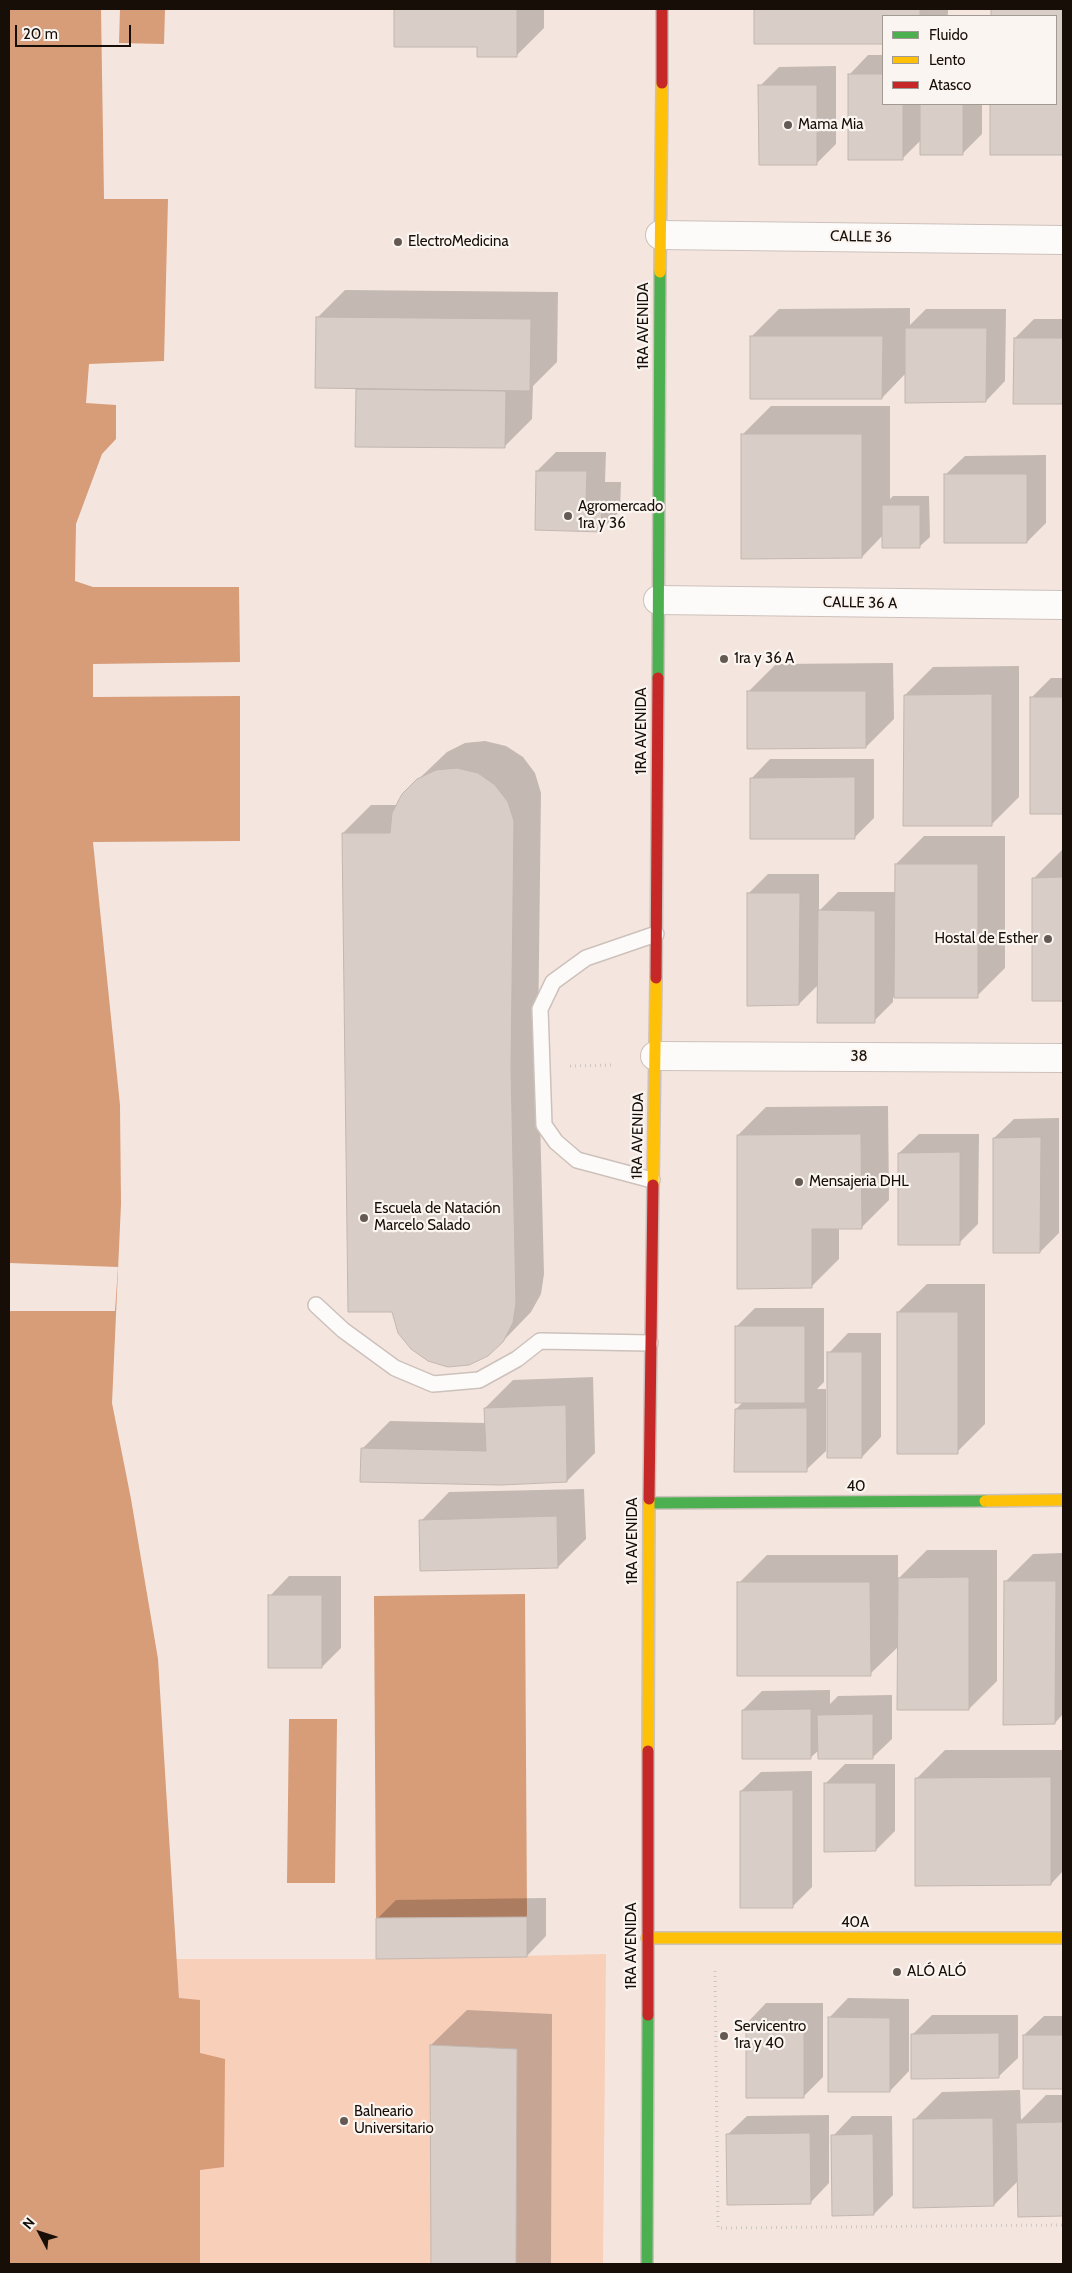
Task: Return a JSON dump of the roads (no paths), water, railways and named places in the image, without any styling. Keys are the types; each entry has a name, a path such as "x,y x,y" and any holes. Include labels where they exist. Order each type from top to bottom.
{"street":[{"name":"1RA AVENIDA","path":"648,2264 648,1503 655,1056 662,9"},
{"name":"CALLE 36","path":"660,235 1063,240"},
{"name":"CALLE 36 A","path":"658,600 1063,605"},
{"name":"38","path":"655,1056 1063,1058"},
{"name":"40","path":"648,1503 1063,1500"},
{"name":"40A","path":"647,1938 1063,1938"}],"lane":[{"path":"652,1180 577,1160 556,1142 544,1125 540,1009 553,982 586,958 656,934"},
{"path":"316,1305 343,1330 395,1368 433,1384 479,1380 517,1359 540,1341 650,1343"}],"place":[{"name":"Mama Mia","path":"788,125"},
{"name":"ElectroMedicina","path":"398,242"},
{"name":"Agromercado 1ra y 36","path":"568,516"},
{"name":"1ra y 36 A","path":"724,659"},
{"name":"Hostal de Esther","path":"1048,939"},
{"name":"Mensajeria DHL","path":"799,1182"},
{"name":"Escuela de Natación Marcelo Salado","path":"364,1218"},
{"name":"ALÓ ALÓ","path":"897,1972"},
{"name":"Servicentro 1ra y 40","path":"724,2036"},
{"name":"Balneario Universitario","path":"344,2121"}]}
